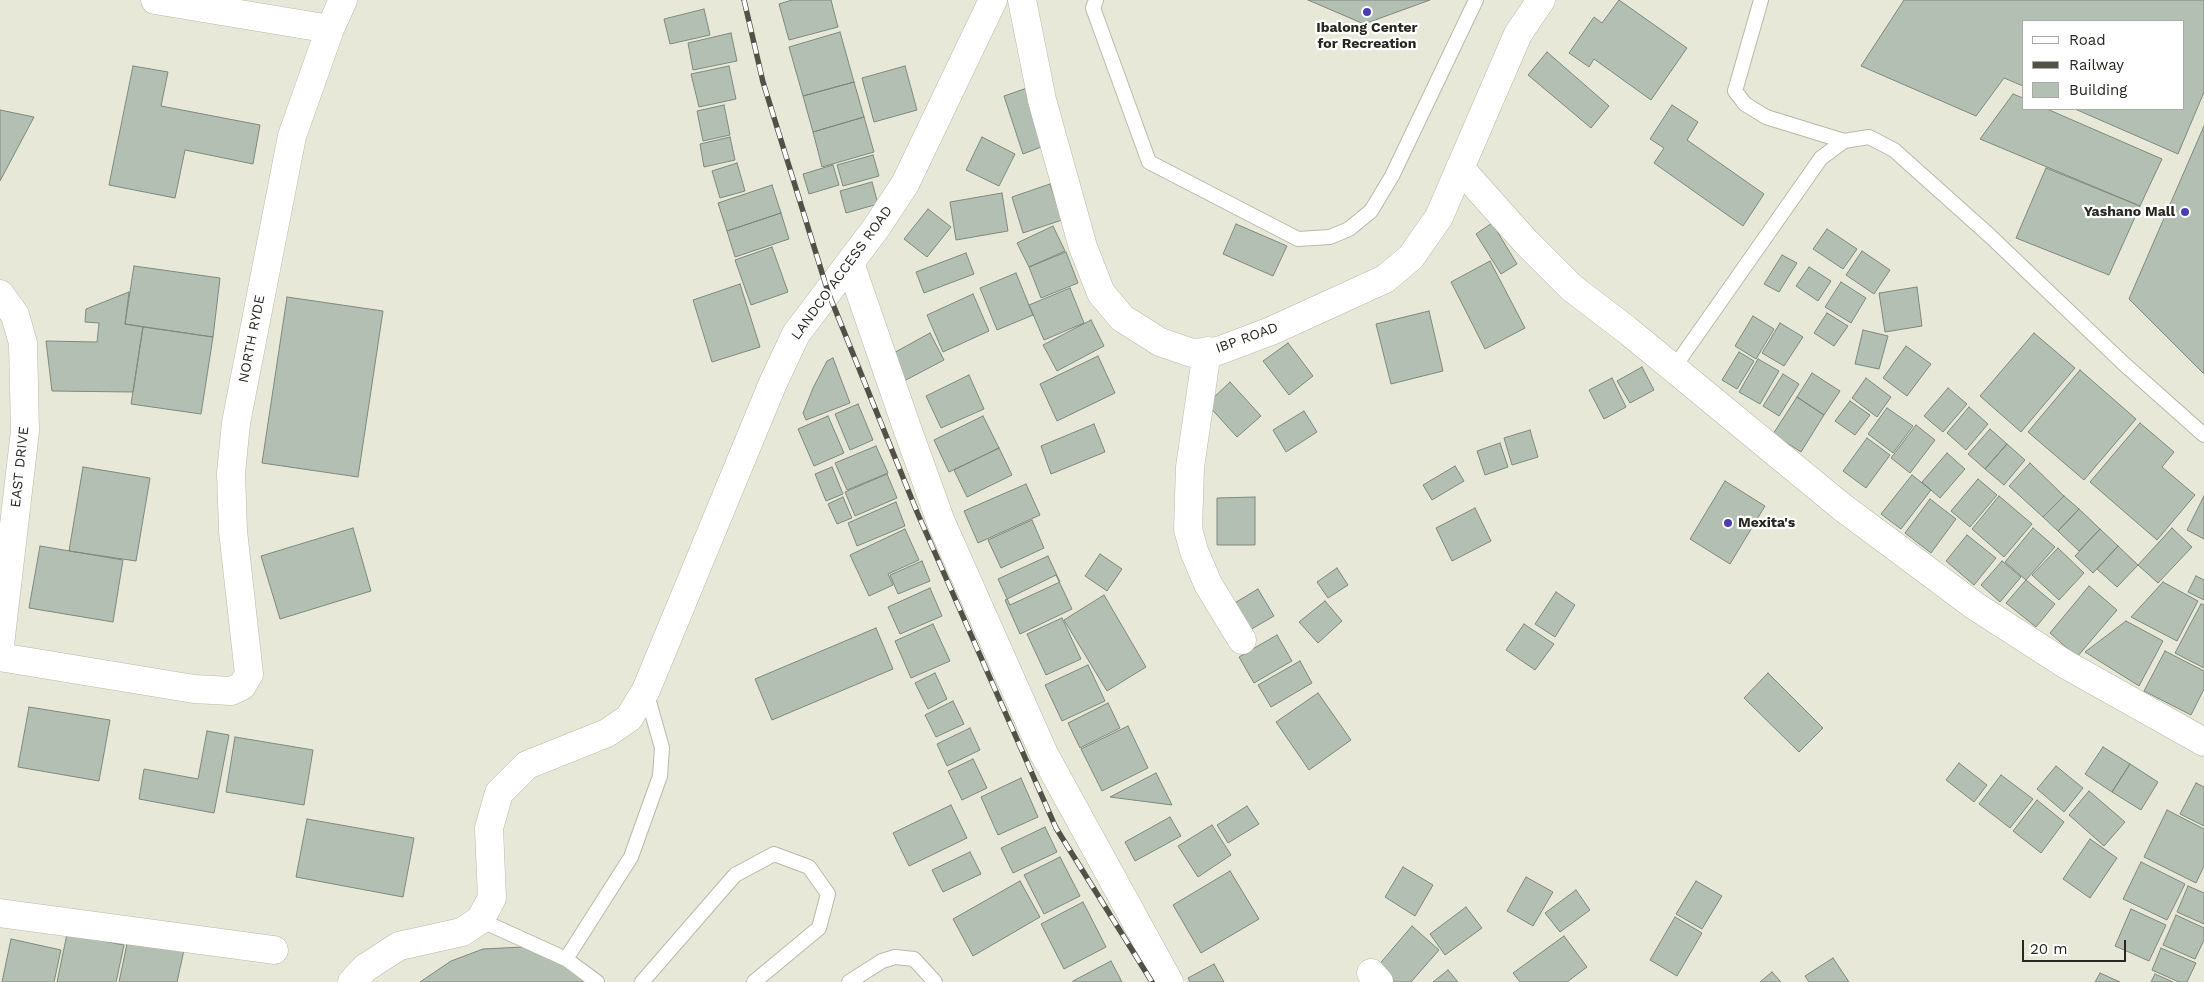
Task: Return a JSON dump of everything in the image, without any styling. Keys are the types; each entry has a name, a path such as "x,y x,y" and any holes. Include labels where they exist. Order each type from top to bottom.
{"street":[{"path":"155,0 330,29"},
{"name":"NORTH RYDE","path":"0,656 194,689 231,691 242,686 249,674 233,521 230,473 236,424 292,136 330,29 343,0"},
{"name":"LANDCO ACCESS ROAD","path":"480,920 492,898 490,828 499,792 527,765 608,733 629,718 646,690 773,382 796,334 850,263 905,184 993,0"},
{"name":"IBP ROAD","path":"1022,0 1042,100 1083,248 1101,293 1122,318 1160,342 1192,352 1218,351 1271,331 1385,279 1411,257 1439,217 1518,34 1540,0"},
{"path":"1460,168 1526,242 1572,288 1627,330 1842,507 1975,606 2065,664 2204,742"},
{"path":"850,263 941,522 1044,754 1169,982"},
{"name":"EAST DRIVE","path":"0,294 15,315 23,343 25,431 0,645"},
{"path":"1207,351 1190,467 1188,529 1194,551 1208,584 1242,640"},
{"path":"0,913 274,950"},
{"path":"352,982 365,968 399,946 462,932 480,920"}],"lane":[{"path":"1096,0 1093,8 1106,48 1149,162 1298,239 1330,237 1349,229 1371,211 1392,176 1476,0"},
{"path":"1761,0 1735,91 1745,104 1766,117 1844,141 1870,137 1894,150 1989,235 2123,362 2204,435"},
{"path":"1673,369 1821,158 1844,141"},
{"path":"566,959 631,857 660,776 662,748 646,690"},
{"path":"642,982 735,875 774,854 809,868 828,894 818,928 754,982"},
{"path":"480,920 566,959 597,982"},
{"path":"848,982 876,965 895,957 914,959 935,982"}],"building":[{"path":"792,0 831,0 838,27 789,40 779,4"},
{"name":"Ibalong Center for Recreation","path":"1308,0 1430,0 1364,24"},
{"path":"1619,0 1687,48 1651,100 1594,59 1589,67 1569,53 1594,17 1602,23"},
{"path":"1904,0 2204,0 2204,92 2178,154 2077,110 2184,110 2184,20 2022,20 2022,86 2004,78 1976,116 1861,66"},
{"path":"704,9 710,35 670,44 664,19"},
{"path":"840,32 854,82 803,96 789,47"},
{"path":"731,33 737,61 693,70 688,43"},
{"path":"1547,52 1609,106 1591,128 1528,75"},
{"path":"133,66 168,72 161,106 260,125 253,164 185,150 175,198 109,185"},
{"path":"729,66 736,99 699,107 691,74"},
{"path":"905,66 917,110 874,122 862,78"},
{"path":"854,82 864,117 813,132 803,96"},
{"path":"1030,87 1049,144 1023,154 1004,96"},
{"path":"2013,94 2022,98 2022,110 2049,110 2162,159 2140,206 1980,139"},
{"path":"724,105 730,135 703,141 697,111"},
{"path":"1672,105 1698,122 1687,140 1764,194 1743,226 1654,163 1664,148 1650,139"},
{"path":"0,110 34,117 0,181"},
{"path":"864,117 874,152 822,167 813,132"},
{"name":"Yashano Mall","path":"2204,126 2204,374 2129,299"},
{"path":"730,137 735,160 704,167 700,144"},
{"path":"982,137 1015,154 999,186 966,170"},
{"path":"873,155 879,176 843,186 837,165"},
{"path":"737,163 745,191 720,198 712,171"},
{"path":"833,165 839,185 809,194 803,174"},
{"path":"2046,168 2140,206 2109,275 2016,238"},
{"path":"872,182 878,204 846,213 840,191"},
{"path":"1050,184 1062,220 1023,233 1012,197"},
{"path":"772,185 781,213 727,231 718,203"},
{"path":"1002,193 1008,231 956,240 950,202"},
{"path":"928,209 951,227 927,257 904,239"},
{"path":"781,213 789,239 735,257 727,231"},
{"path":"1492,223 1517,264 1501,274 1476,234"},
{"path":"1236,224 1287,246 1273,276 1223,254"},
{"path":"1053,226 1065,251 1029,267 1017,243"},
{"path":"1827,229 1857,249 1843,269 1813,249"},
{"path":"772,247 788,292 751,305 735,260"},
{"path":"1862,251 1890,270 1874,294 1846,275"},
{"path":"1066,252 1078,283 1041,298 1029,267"},
{"path":"966,253 974,274 924,293 916,272"},
{"path":"1782,255 1797,263 1779,292 1764,284"},
{"path":"1490,261 1525,328 1485,349 1451,282"},
{"path":"134,266 220,278 213,337 125,324"},
{"path":"1809,267 1831,281 1818,301 1796,286"},
{"path":"1016,273 1033,315 997,330 980,288"},
{"path":"1841,282 1866,298 1851,323 1825,307"},
{"path":"740,284 760,347 712,362 693,300"},
{"path":"1917,287 1922,326 1885,332 1879,293"},
{"path":"1070,288 1084,323 1044,340 1029,305"},
{"path":"129,292 125,324 143,327 133,392 52,391 46,341 97,342 99,323 85,322 86,309"},
{"path":"973,294 989,331 943,352 927,315"},
{"path":"287,297 383,311 358,477 262,463"},
{"path":"1429,311 1443,371 1391,384 1376,324"},
{"path":"1827,313 1848,326 1834,346 1814,333"},
{"path":"1753,316 1774,329 1756,359 1735,346"},
{"path":"1091,320 1104,346 1057,371 1043,345"},
{"path":"1780,323 1803,337 1784,366 1762,353"},
{"path":"143,327 213,337 201,414 131,404"},
{"path":"1863,330 1888,336 1879,369 1855,364"},
{"path":"930,333 944,360 904,381 890,355"},
{"path":"2034,333 2075,368 2021,432 1980,396"},
{"path":"1288,343 1313,376 1289,395 1263,361"},
{"path":"1906,346 1931,364 1907,396 1883,378"},
{"path":"1739,352 1754,361 1737,389 1722,380"},
{"path":"1098,356 1115,393 1057,421 1040,384"},
{"path":"833,358 850,403 806,420 803,413 813,388 827,361"},
{"path":"1758,359 1779,371 1760,404 1739,392"},
{"path":"1642,367 1654,390 1630,403 1617,381"},
{"path":"2080,370 2136,419 2084,480 2028,432"},
{"path":"1812,373 1840,391 1824,415 1797,397"},
{"path":"1783,374 1799,384 1779,416 1763,406"},
{"path":"969,375 984,409 941,428 926,396"},
{"path":"1612,378 1626,407 1604,419 1589,390"},
{"path":"1866,378 1891,397 1877,417 1852,398"},
{"path":"1230,382 1261,416 1237,437 1207,404"},
{"path":"1948,388 1967,404 1943,432 1924,416"},
{"path":"1797,397 1824,415 1801,452 1773,434"},
{"path":"1850,401 1870,415 1855,435 1835,421"},
{"path":"858,404 873,440 850,450 835,414"},
{"path":"1969,407 1988,424 1966,450 1947,433"},
{"path":"1887,408 1913,426 1893,453 1868,434"},
{"path":"1304,411 1317,432 1286,452 1273,430"},
{"path":"828,416 844,453 814,466 798,429"},
{"path":"983,416 999,448 949,472 934,440"},
{"path":"2140,423 2174,452 2162,467 2195,495 2157,540 2090,482"},
{"path":"1094,424 1105,452 1051,474 1041,446"},
{"path":"1916,425 1935,440 1910,473 1891,458"},
{"path":"1990,429 2007,444 1985,469 1968,454"},
{"path":"1530,430 1538,457 1512,465 1504,438"},
{"path":"1867,438 1890,455 1866,488 1843,471"},
{"path":"1500,443 1508,467 1485,475 1477,451"},
{"path":"2007,444 2025,460 2004,485 1985,469"},
{"path":"876,446 888,473 847,490 835,463"},
{"path":"999,448 1012,475 967,497 954,470"},
{"path":"1947,453 1965,469 1940,498 1922,482"},
{"path":"2030,463 2064,496 2043,517 2009,486"},
{"path":"1455,466 1464,481 1432,500 1423,485"},
{"path":"83,467 150,478 136,561 69,551"},
{"path":"832,467 843,494 826,501 815,474"},
{"path":"887,474 897,498 855,516 845,492"},
{"path":"1912,475 1931,490 1901,529 1881,514"},
{"path":"1978,479 1997,495 1970,527 1951,511"},
{"name":"Mexita's","path":"1725,481 1765,506 1730,564 1690,539"},
{"path":"1026,484 1040,515 978,543 964,511"},
{"path":"1999,496 2032,524 2004,557 1972,529"},
{"path":"2064,496 2079,509 2058,531 2043,517"},
{"path":"2204,496 2204,539 2187,530"},
{"path":"843,497 852,518 837,524 828,504"},
{"path":"1255,497 1255,545 1217,545 1217,498"},
{"path":"1930,499 1956,519 1931,553 1905,533"},
{"path":"896,502 905,526 857,546 848,523"},
{"path":"1475,508 1491,541 1452,561 1436,528"},
{"path":"2079,509 2100,529 2079,551 2058,531"},
{"path":"1032,520 1044,548 1001,568 988,540"},
{"path":"353,528 371,591 280,619 261,556"},
{"path":"2033,528 2055,547 2026,580 2005,562"},
{"path":"2172,528 2192,547 2158,583 2138,565"},
{"path":"905,529 919,560 888,574 893,585 869,596 850,555"},
{"path":"2100,529 2118,546 2093,573 2075,556"},
{"path":"1967,535 1996,558 1974,585 1946,561"},
{"path":"40,546 123,560 113,622 29,608"},
{"path":"2118,546 2138,565 2117,587 2097,569"},
{"path":"2058,548 2084,573 2059,600 2032,575"},
{"path":"1100,554 1122,569 1107,591 1085,576"},
{"path":"1048,556 1060,582 1010,605 998,579"},
{"path":"922,561 930,581 898,594 890,575"},
{"path":"2002,561 2021,577 2000,602 1981,585"},
{"path":"1337,568 1348,585 1328,598 1317,582"},
{"path":"1056,575 1072,609 1020,634 1005,600"},
{"path":"2196,576 2204,580 2204,600 2188,592"},
{"path":"2026,580 2055,604 2036,627 2006,603"},
{"path":"2163,582 2198,601 2177,641 2131,617"},
{"path":"2089,586 2117,610 2077,657 2050,633"},
{"path":"930,588 942,616 900,634 888,607"},
{"path":"1258,589 1274,616 1243,634 1228,607"},
{"path":"1556,592 1575,605 1555,637 1535,624"},
{"path":"1104,595 1146,667 1107,691 1064,620"},
{"path":"1325,601 1342,621 1318,643 1299,622"},
{"path":"2201,604 2204,605 2204,668 2175,653"},
{"path":"1062,618 1081,659 1046,675 1027,634"},
{"path":"2126,621 2163,641 2139,686 2085,652"},
{"path":"933,624 950,661 911,678 895,641"},
{"path":"1524,624 1554,644 1535,670 1506,650"},
{"path":"876,628 893,669 772,720 755,679"},
{"path":"1277,635 1292,661 1254,683 1239,657"},
{"path":"2165,651 2204,671 2204,689 2191,715 2144,691"},
{"path":"1300,661 1312,683 1271,707 1258,685"},
{"path":"1088,665 1105,701 1062,721 1045,685"},
{"path":"935,673 947,699 928,709 915,683"},
{"path":"1768,673 1823,728 1799,752 1744,698"},
{"path":"1318,693 1351,740 1309,770 1276,722"},
{"path":"953,701 964,724 936,737 925,715"},
{"path":"1108,703 1120,728 1080,748 1068,723"},
{"path":"29,707 110,720 99,781 18,767"},
{"path":"1128,726 1148,768 1102,791 1081,749"},
{"path":"970,728 980,750 947,766 937,744"},
{"path":"207,731 229,735 214,813 139,799 144,769 198,779"},
{"path":"235,737 313,750 304,805 226,792"},
{"path":"2103,747 2130,764 2112,792 2085,774"},
{"path":"973,759 987,788 962,800 948,771"},
{"path":"1959,763 1987,785 1974,802 1946,780"},
{"path":"2130,764 2158,782 2141,810 2112,792"},
{"path":"2056,766 2083,788 2064,812 2037,789"},
{"path":"1156,773 1172,805 1110,797"},
{"path":"2001,775 2033,799 2010,828 1979,804"},
{"path":"1021,778 1038,817 998,835 981,797"},
{"path":"2196,783 2204,787 2204,826 2180,814"},
{"path":"2089,791 2125,822 2104,846 2069,815"},
{"path":"2037,800 2064,822 2041,853 2013,831"},
{"path":"951,805 967,838 909,866 893,833"},
{"path":"1247,806 1259,824 1228,843 1217,825"},
{"path":"2167,810 2204,829 2204,866 2196,883 2144,857"},
{"path":"1170,817 1181,836 1135,861 1125,842"},
{"path":"307,819 414,838 403,897 296,877"},
{"path":"1212,825 1231,855 1198,877 1178,846"},
{"path":"1045,827 1057,852 1013,873 1001,848"},
{"path":"2090,839 2117,858 2090,898 2063,879"},
{"path":"970,852 981,874 943,892 932,870"},
{"path":"1060,857 1080,896 1044,914 1024,875"},
{"path":"2141,862 2185,884 2167,920 2123,899"},
{"path":"1403,867 1433,885 1415,916 1385,897"},
{"path":"1230,871 1259,919 1201,953 1173,905"},
{"path":"1526,877 1553,892 1533,926 1507,911"},
{"path":"1020,881 1040,917 973,956 953,919"},
{"path":"1696,881 1722,896 1702,929 1676,914"},
{"path":"2188,886 2204,893 2204,924 2177,912"},
{"path":"1576,890 1590,910 1560,932 1545,913"},
{"path":"1083,902 1106,947 1064,969 1041,924"},
{"path":"1466,907 1482,928 1445,955 1430,934"},
{"path":"2131,909 2166,925 2149,961 2115,946"},
{"path":"2176,915 2204,928 2204,940 2195,959 2163,945"},
{"path":"1675,917 1702,933 1677,976 1650,960"},
{"path":"1412,926 1439,950 1411,982 1395,982 1377,967"},
{"path":"67,934 124,945 116,982 57,982"},
{"path":"1564,936 1587,967 1567,982 1520,982 1513,973"},
{"path":"11,939 61,950 54,982 2,982"},
{"path":"128,939 184,950 177,982 119,982"},
{"path":"523,947 558,959 585,982 420,982 451,961 483,949"},
{"path":"2161,948 2196,963 2187,982 2179,982 2152,970"},
{"path":"1833,958 1849,982 1809,982 1805,976"},
{"path":"1111,961 1122,982 1073,982 1073,981"},
{"path":"1214,964 1224,982 1190,982 1188,978"},
{"path":"1448,970 1458,982 1433,982"},
{"path":"1772,972 1781,982 1760,982"},
{"path":"2100,973 2120,982 2095,982"},
{"path":"2155,974 2173,982 2151,982"}],"railway":[{"path":"744,0 763,82 828,292 917,512 1056,828 1152,982"}],"place":[{"name":"Ibalong Center for Recreation","path":"1367,12"},
{"name":"Yashano Mall","path":"2185,212"},
{"name":"Mexita's","path":"1728,523"}]}
